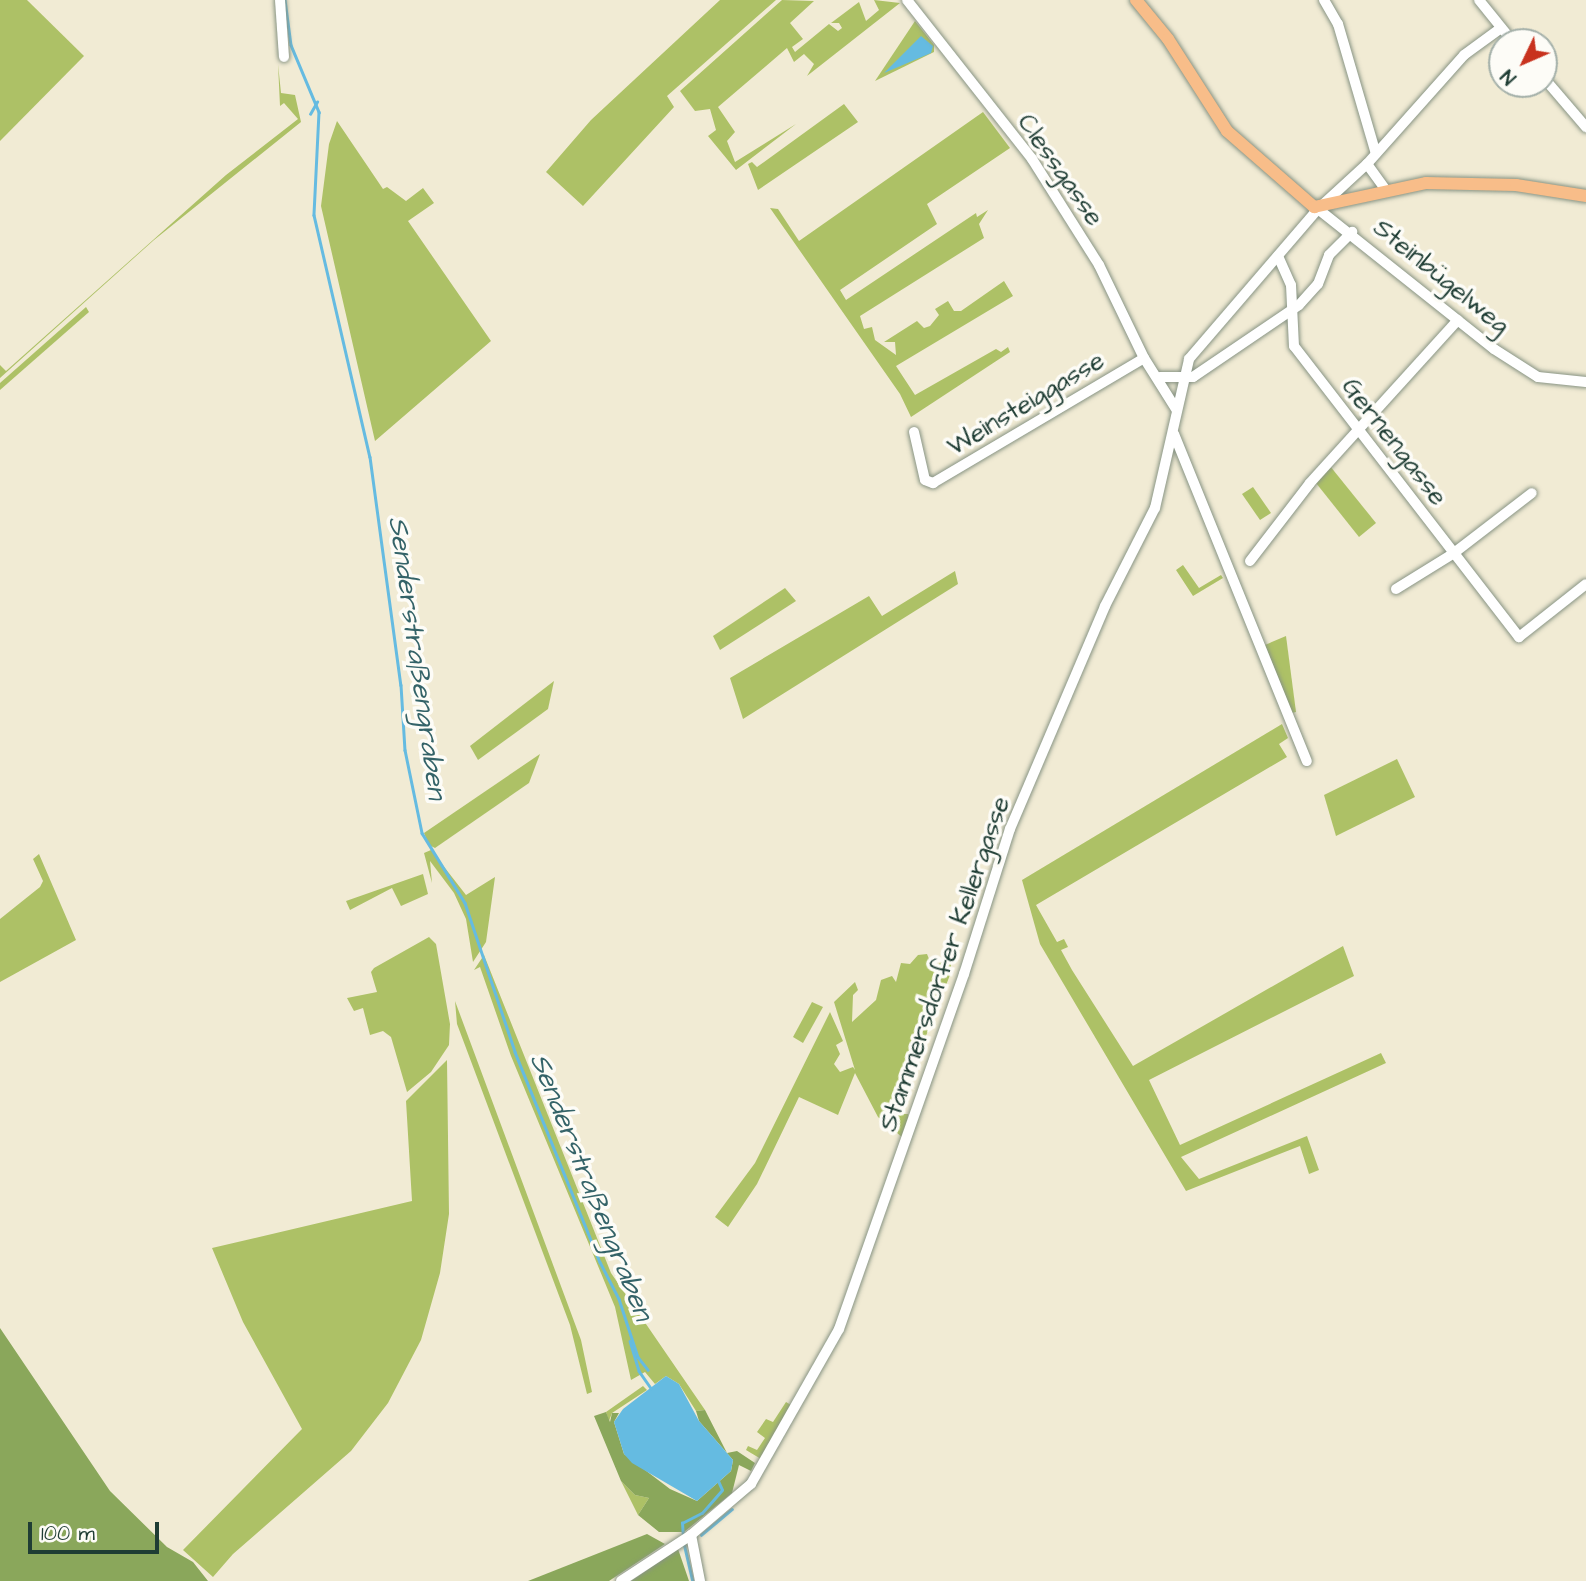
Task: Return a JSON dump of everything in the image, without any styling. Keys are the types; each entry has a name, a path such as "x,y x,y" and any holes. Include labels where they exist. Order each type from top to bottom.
{"main road":[{"path":"1136,0 1227,131 1318,209 1385,189 1461,182 1586,196"}],"street":[{"path":"279,0 284,57"},
{"name":"Clessgasse","path":"907,0 1031,159 1099,265 1144,358 1160,377 1176,409"},
{"path":"1146,0 1152,20"},
{"path":"1324,0 1338,24 1376,154"},
{"path":"1479,0 1501,28"},
{"name":"Stammersdorfer Kellergasse","path":"621,1581 689,1536 751,1485 839,1329 975,943 1010,829 1105,606 1147,529 1189,359 1318,209 1367,164 1464,55 1488,37"},
{"path":"1558,94 1586,127"},
{"path":"1367,164 1385,189"},
{"name":"Steinbügelweg","path":"1318,209 1352,232 1458,320 1538,377 1586,382"},
{"path":"1160,377 1193,377 1219,362 1292,309 1312,292 1329,255 1352,232"},
{"name":"Gernengasse","path":"1278,256 1289,278 1294,346 1519,637 1586,584"},
{"path":"1250,561 1358,431 1458,320"},
{"name":"Weinsteiggasse","path":"914,432 929,484 1144,358"},
{"path":"1173,432 1307,761"},
{"path":"1396,589 1454,553 1532,493"},
{"path":"689,1536 700,1581"}],"green space":[{"path":"0,0 27,0 84,56 0,141"},
{"path":"720,0 776,0 667,96 674,107 583,206 546,172 591,120"},
{"path":"782,0 814,1 790,23 803,39 792,47 795,52 829,24 838,31 842,28 839,23 831,23 859,2 866,21 879,10 874,0 900,3 807,76 814,64 804,54 794,62 787,48 718,107 735,132 727,141 735,162 796,124 736,170 708,136 716,130 710,109 695,111 680,91"},
{"path":"915,21 934,45 934,52 875,81"},
{"path":"278,64 281,93 295,95 301,122 154,240 0,378 0,365 6,371 226,175 298,119 284,103 280,106"},
{"path":"844,104 858,122 758,190 748,164 752,162 757,167"},
{"path":"983,112 1010,148 927,204 937,224 840,290 846,300 976,213 977,217 988,210 979,224 984,238 860,316 864,329 872,327 875,340 896,355 895,342 884,342 917,321 924,328 930,326 939,315 935,309 948,301 954,311 961,311 1004,281 1013,296 896,366 915,395 996,349 1001,352 1008,347 1010,352 911,417 900,394 770,208 778,209 799,241"},
{"path":"337,121 383,189 387,187 406,201 423,188 434,203 408,221 491,341 375,441 321,206 329,144"},
{"path":"86,307 89,312 0,390 0,383"},
{"path":"1330,466 1376,523 1359,537 1316,483"},
{"path":"1253,487 1271,513 1260,520 1242,494"},
{"path":"1183,565 1199,588 1221,575 1223,578 1193,596 1176,570"},
{"path":"955,571 958,584 743,719 730,678 869,596 882,616"},
{"path":"785,588 796,601 720,650 713,636"},
{"path":"1286,636 1296,712 1292,713 1265,645"},
{"path":"554,681 548,709 478,760 470,746"},
{"path":"1282,724 1288,738 1279,744 1287,757 1036,905 1057,942 1064,939 1068,947 1061,950 1133,1066 1343,946 1354,976 1149,1080 1180,1145 1381,1053 1386,1063 1181,1157 1199,1179 1307,1136 1319,1170 1309,1174 1300,1146 1186,1191 1040,944 1022,880"},
{"path":"540,754 529,783 435,848 429,845 424,833"},
{"path":"1397,759 1415,797 1336,836 1324,795"},
{"path":"431,850 466,895 495,877 486,942 473,962 466,919 454,893 430,861 432,883 424,853"},
{"path":"39,854 76,940 0,982 0,919 40,887 43,881 33,859"},
{"path":"423,874 428,894 401,906 392,888 350,910 346,901"},
{"path":"429,937 436,944 450,1024 449,1045 431,1072 407,1092 391,1037 383,1031 370,1035 363,1008 354,1011 347,998 377,992 371,972 374,968"},
{"path":"952,953 950,975 905,1089 900,1114 908,1114 909,1123 903,1138 878,1117 855,1073 838,1115 799,1097 757,1184 728,1227 715,1217 755,1163 830,1012 843,1041 836,1045 840,1054 834,1064 840,1072 853,1067 855,1070 834,1002 855,982 858,990 853,995 852,1022 876,1000 881,980 892,976 896,982 901,963 910,964 918,955 927,954 933,969"},
{"path":"484,955 611,1273 705,1410 696,1411 679,1384 666,1376 655,1384 645,1372 631,1380 615,1307 511,1056 480,967 474,970"},
{"path":"455,1001 581,1340 592,1392 587,1394 570,1325 457,1024"},
{"path":"812,1002 823,1007 803,1043 793,1037"},
{"path":"447,1060 449,1214 440,1273 421,1340 388,1403 351,1451 233,1554 213,1577 183,1550 302,1429 243,1322 212,1248 412,1201 406,1101"},
{"path":"0,1328 110,1491 167,1547 193,1562 208,1581 0,1581"},
{"path":"643,1386 647,1390 612,1413 609,1421 606,1412"},
{"path":"786,1402 791,1405 761,1459 746,1450 748,1446 757,1450 765,1438 757,1432 766,1419 773,1422"},
{"path":"705,1410 727,1453 737,1451 755,1463 751,1471 739,1465 732,1493 684,1532 659,1532 638,1515 649,1498 635,1495 621,1481 594,1416 606,1412 610,1422 612,1413 619,1413 614,1422 624,1454 670,1489 697,1501 731,1471 733,1460 699,1421 696,1411"},
{"path":"621,1481 635,1495 649,1498 638,1515"},
{"path":"647,1534 665,1544 609,1581 528,1581"},
{"path":"678,1549 689,1581 631,1581"}],"water":[{"path":"921,36 933,46 931,53 884,73"},
{"path":"666,1376 679,1384 699,1421 733,1460 731,1471 697,1501 632,1463 624,1454 614,1422 623,1409"}],"waterway":[{"name":"Senderstraßengraben","path":"285,0 291,45 319,112 314,215 370,457 401,685 405,750 422,833 465,903 515,1052 600,1262 619,1299 638,1357 648,1370"},
{"name":"Senderstraßengraben","path":"310,114 317,102"},
{"path":"630,1341 639,1371 651,1388"},
{"name":"Senderstraßengraben","path":"683,1537 682,1523 702,1513 722,1490 718,1481"},
{"path":"701,1535 732,1509"},
{"name":"Senderstraßengraben","path":"684,1543 693,1581"}]}
